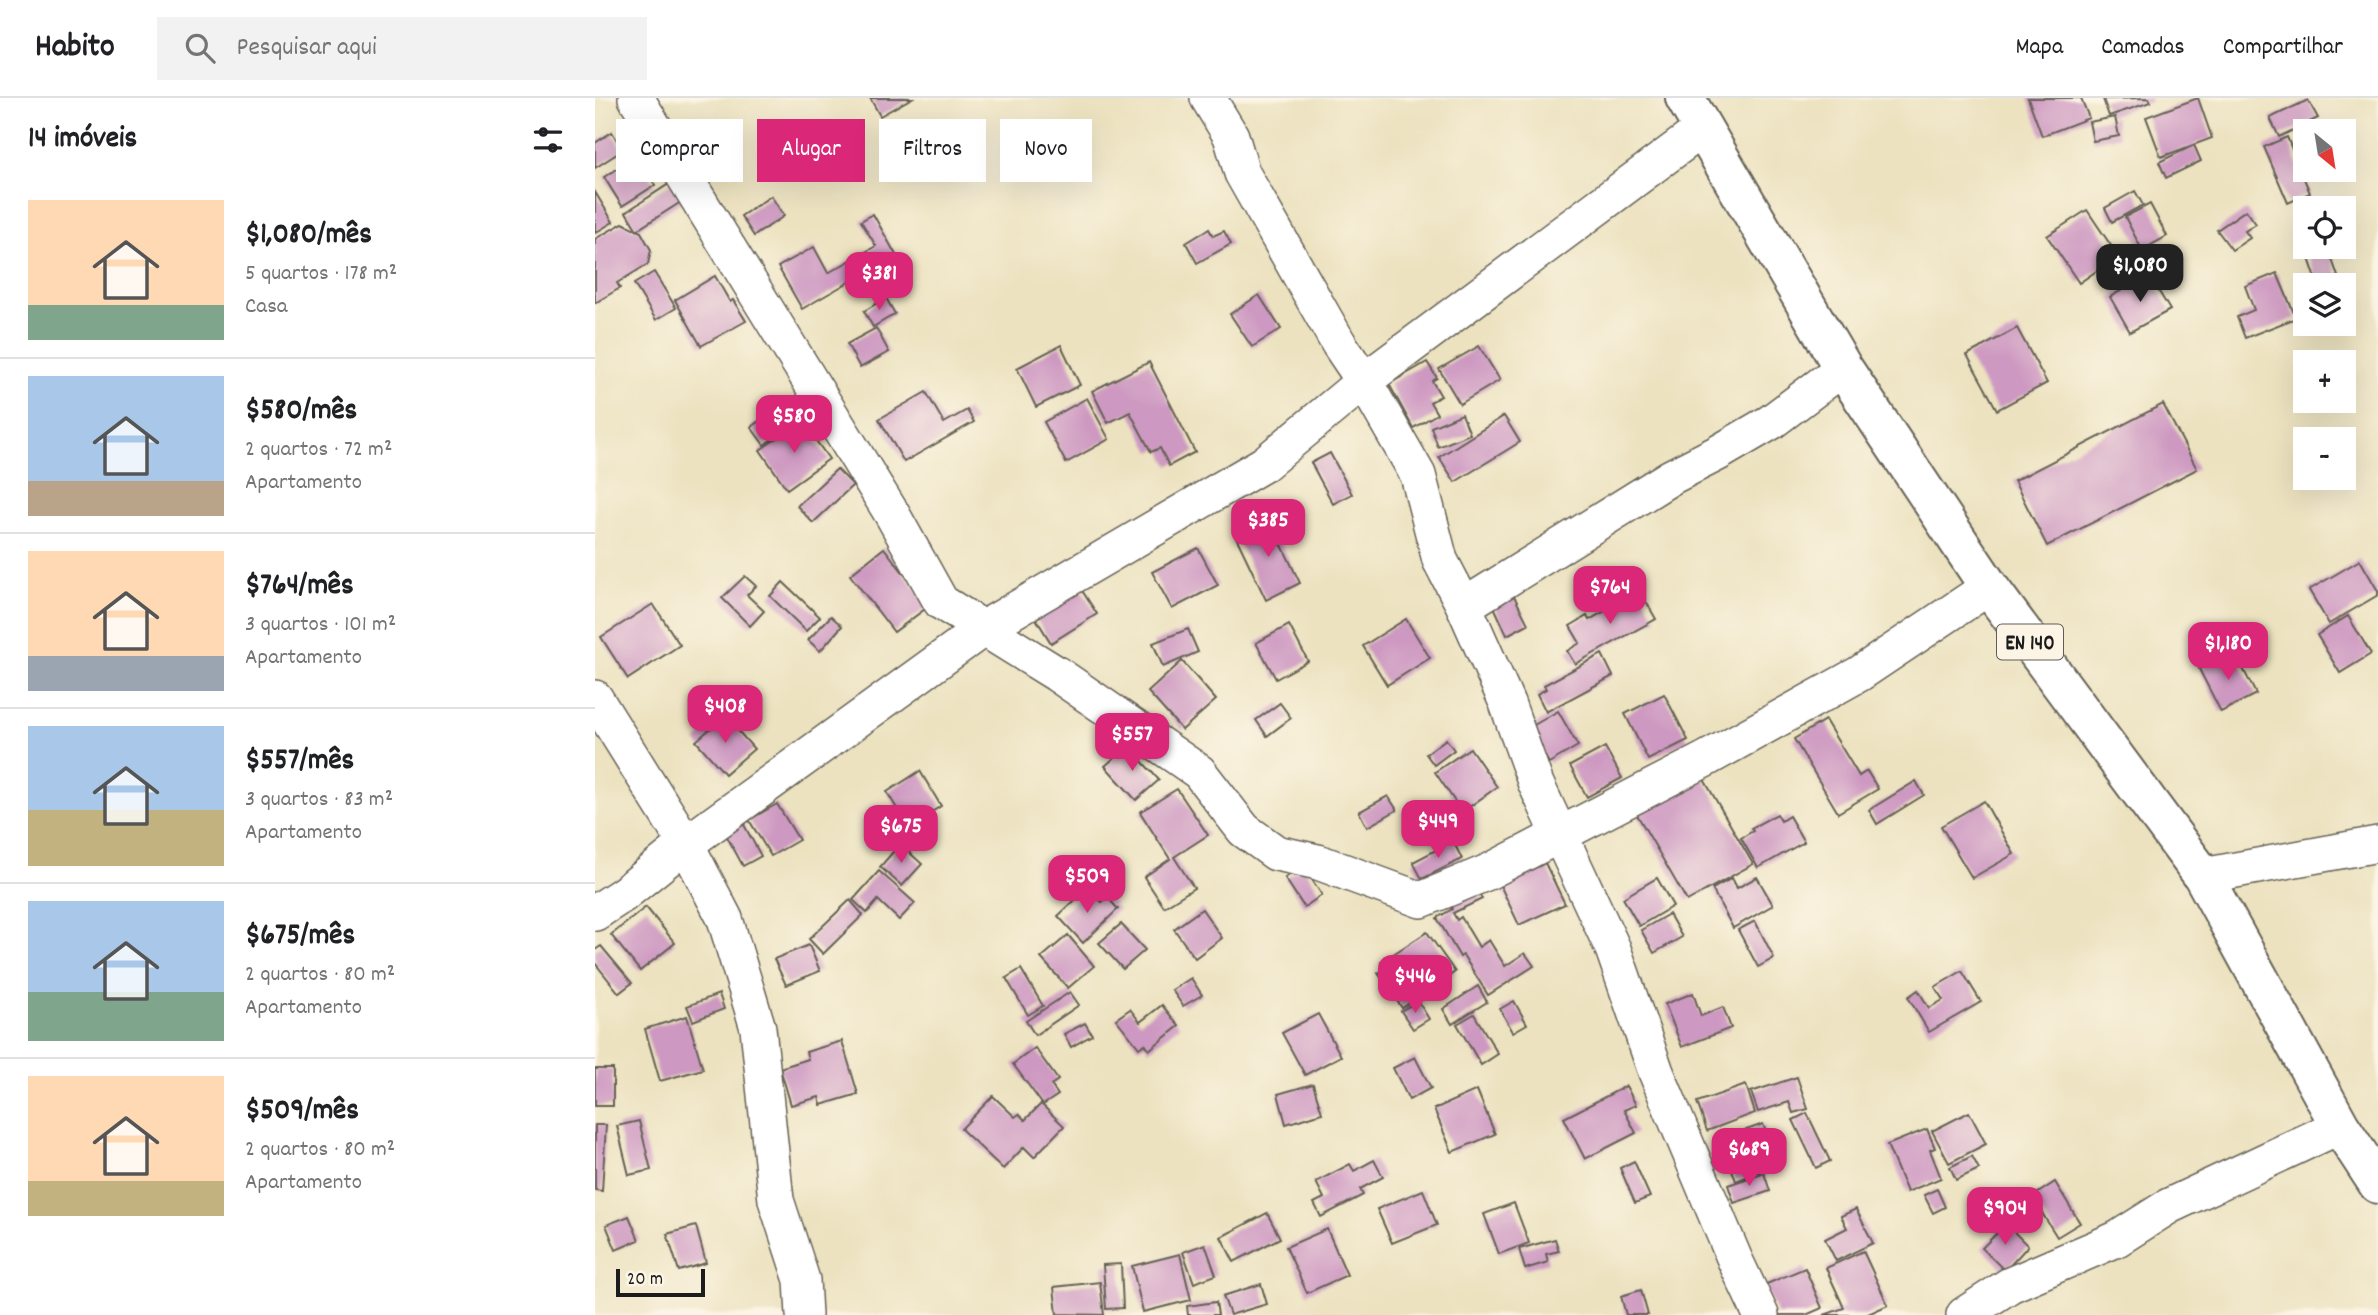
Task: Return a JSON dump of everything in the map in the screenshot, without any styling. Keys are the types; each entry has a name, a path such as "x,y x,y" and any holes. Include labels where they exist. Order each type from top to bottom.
{"main road":[{"name":"EN 140","path":"1695,113 1843,369 1989,587 2203,876 2340,1126 2378,1184"}],"street":[{"path":"636,98 891,514 941,603 1057,674 1199,772 1244,830 1276,853 1318,862 1421,900 1488,872 1706,759 1859,674 1989,587"},
{"path":"1208,98 1231,136 1242,173 1339,344 1364,381 1418,475 1440,560 1464,606 1507,704 1536,784 1613,949 1655,1072 1761,1315"},
{"path":"595,913 984,628 1264,464 1695,113"},
{"path":"1464,606 1671,477 1771,422 1843,369"},
{"path":"595,698 686,844 725,919 758,1028 776,1200 802,1280 804,1315"},
{"path":"2203,876 2378,844"},
{"path":"1964,1315 2010,1285 2116,1239 2169,1206 2340,1126"}],"building":[{"path":"870,98 912,98 880,116"},
{"path":"2028,98 2081,98 2089,118 2042,136"},
{"path":"2149,98 2151,102 2109,116 2103,99"},
{"path":"2198,98 2212,138 2161,157 2146,117"},
{"path":"2308,100 2318,118 2293,119 2293,130 2279,137 2270,118"},
{"path":"2115,117 2119,136 2093,141 2089,122"},
{"path":"612,132 616,139 616,154 595,168 595,143"},
{"path":"2287,137 2293,152 2293,182 2305,182 2310,193 2293,196 2293,201 2288,203 2264,147"},
{"path":"2194,145 2201,161 2166,178 2159,162"},
{"path":"616,170 616,182 653,182 655,185 622,206 604,177"},
{"path":"672,182 684,200 637,230 626,212"},
{"path":"2135,191 2143,205 2112,222 2105,208"},
{"path":"595,192 613,222 595,233"},
{"path":"771,196 784,216 754,236 741,216"},
{"path":"2150,204 2167,236 2142,250 2125,217"},
{"path":"2087,210 2118,256 2079,283 2047,236"},
{"path":"2246,210 2256,224 2245,231 2250,238 2232,250 2217,230"},
{"path":"873,214 896,255 802,309 778,267 814,247 828,273 876,246 861,221"},
{"path":"623,223 641,232 651,250 648,264 617,283 620,288 595,303 595,239"},
{"path":"1209,229 1213,236 1224,231 1231,244 1197,263 1186,243"},
{"path":"2309,259 2332,259 2337,273 2314,273"},
{"path":"654,272 676,308 656,320 634,284"},
{"path":"2277,273 2293,311 2293,319 2245,338 2237,317 2254,310 2245,286"},
{"path":"2149,275 2170,310 2130,332 2110,297"},
{"path":"715,276 730,302 733,300 746,321 701,346 675,300"},
{"path":"1259,295 1281,329 1252,347 1230,314"},
{"path":"886,298 895,314 873,327 864,311"},
{"path":"876,328 889,352 860,368 847,344"},
{"path":"2017,328 2047,383 1997,410 1967,355"},
{"path":"1061,345 1080,385 1036,407 1017,368"},
{"path":"1479,346 1500,380 1460,404 1439,369"},
{"path":"1149,362 1195,452 1169,466 1160,448 1151,452 1130,412 1108,423 1092,391"},
{"path":"1427,362 1437,378 1432,381 1441,396 1430,402 1437,414 1413,428 1389,384"},
{"path":"926,392 944,423 967,410 974,422 904,462 879,419"},
{"path":"790,398 804,416 764,445 751,427"},
{"path":"1087,398 1109,439 1066,463 1044,422"},
{"path":"2163,404 2197,469 2047,546 2014,481"},
{"path":"1462,414 1470,434 1438,447 1431,427"},
{"path":"1504,416 1520,442 1455,482 1439,457"},
{"path":"802,421 829,459 787,489 760,450"},
{"path":"1330,453 1352,494 1333,504 1311,463"},
{"path":"837,469 853,485 813,523 797,506"},
{"path":"1269,518 1300,583 1266,600 1235,535"},
{"path":"884,548 929,606 894,632 850,575"},
{"path":"1198,548 1218,585 1172,609 1152,572"},
{"path":"2360,560 2378,595 2329,624 2309,590"},
{"path":"745,576 756,586 747,595 764,611 750,626 722,598"},
{"path":"783,582 820,617 806,631 770,596"},
{"path":"1081,589 1097,614 1051,643 1035,617"},
{"path":"1511,590 1528,624 1507,635 1491,600"},
{"path":"1640,591 1656,619 1575,664 1567,651 1580,643 1570,626 1587,616 1589,620"},
{"path":"653,604 680,645 628,679 601,637"},
{"path":"831,616 842,626 820,651 808,640"},
{"path":"2348,616 2371,654 2340,673 2317,635"},
{"path":"1406,619 1430,658 1387,685 1363,646"},
{"path":"1289,625 1308,661 1276,679 1256,643"},
{"path":"1188,629 1198,652 1163,667 1153,643"},
{"path":"2234,651 2256,694 2221,712 2199,669"},
{"path":"1602,654 1613,676 1546,712 1537,694 1546,689 1544,685"},
{"path":"1182,661 1216,700 1182,730 1148,692"},
{"path":"1664,694 1688,740 1648,760 1625,714"},
{"path":"1280,703 1291,718 1267,736 1256,720"},
{"path":"1558,711 1578,746 1549,763 1529,728"},
{"path":"725,716 754,749 725,774 696,741"},
{"path":"1825,720 1859,776 1867,771 1878,789 1838,813 1794,739"},
{"path":"1446,739 1454,750 1434,765 1426,754"},
{"path":"1128,746 1159,780 1136,800 1105,766"},
{"path":"1605,747 1622,778 1587,797 1570,766"},
{"path":"1470,748 1497,787 1462,812 1435,772"},
{"path":"920,771 941,806 908,827 887,792"},
{"path":"1702,776 1753,864 1687,901 1636,813"},
{"path":"1916,781 1924,795 1877,824 1869,810"},
{"path":"1177,789 1208,835 1174,857 1194,888 1164,907 1144,877 1170,859 1140,812"},
{"path":"1388,796 1397,810 1367,827 1359,812"},
{"path":"1984,801 2014,854 1972,878 1941,826"},
{"path":"777,804 799,840 771,856 749,820"},
{"path":"1777,814 1781,821 1789,816 1804,842 1758,868 1741,838 1753,831 1751,828"},
{"path":"743,823 761,856 743,866 725,833"},
{"path":"1453,841 1462,859 1422,879 1413,862"},
{"path":"900,844 922,864 902,886 880,867"},
{"path":"1545,863 1565,904 1519,925 1500,885"},
{"path":"1303,866 1322,895 1304,907 1285,878"},
{"path":"879,871 915,903 899,920 878,900 867,913 853,900"},
{"path":"1757,877 1773,905 1733,928 1712,889 1732,878 1737,888"},
{"path":"1657,878 1673,906 1639,926 1623,898"},
{"path":"1475,885 1482,899 1453,913 1457,920 1461,917 1479,947 1489,940 1505,966 1525,953 1534,966 1488,995 1463,955 1460,957 1437,918 1452,909 1447,899"},
{"path":"1088,888 1102,902 1107,897 1118,909 1083,943 1058,916"},
{"path":"850,900 863,915 823,954 809,939"},
{"path":"646,907 675,943 640,971 611,935"},
{"path":"1202,909 1222,938 1195,958 1174,929"},
{"path":"1669,914 1682,937 1654,953 1641,930"},
{"path":"1755,921 1774,958 1758,967 1738,930"},
{"path":"1121,924 1145,950 1123,969 1099,943"},
{"path":"1427,932 1455,972 1402,1008 1378,973 1385,969 1381,962"},
{"path":"1068,935 1094,966 1068,988 1041,958"},
{"path":"809,945 820,971 786,985 774,959"},
{"path":"601,946 632,983 619,993 595,963 595,950"},
{"path":"1021,969 1043,1006 1028,1015 1006,978"},
{"path":"1962,971 1981,1002 1929,1032 1908,997 1918,990 1929,1008 1943,1000 1935,987"},
{"path":"1191,978 1202,995 1183,1006 1172,990"},
{"path":"1478,986 1487,1002 1452,1024 1443,1009"},
{"path":"1070,992 1079,1005 1035,1035 1026,1021"},
{"path":"1693,993 1701,1016 1723,1007 1731,1028 1682,1047 1665,1004"},
{"path":"719,994 724,1009 693,1021 687,1006"},
{"path":"1418,1001 1429,1019 1413,1029 1401,1011"},
{"path":"1514,1001 1527,1024 1513,1032 1500,1009"},
{"path":"1162,1005 1179,1026 1149,1050 1145,1044 1139,1048 1116,1019 1130,1009 1140,1022"},
{"path":"1318,1014 1341,1056 1305,1075 1282,1033"},
{"path":"1474,1014 1498,1054 1481,1065 1457,1024"},
{"path":"687,1016 703,1069 660,1081 645,1029"},
{"path":"1085,1023 1092,1035 1071,1047 1064,1034"},
{"path":"842,1041 858,1094 821,1105 819,1097 791,1105 780,1068 808,1059 806,1052"},
{"path":"1035,1048 1058,1080 1051,1085 1058,1095 1043,1105 1013,1064"},
{"path":"1415,1057 1431,1088 1409,1100 1393,1068"},
{"path":"595,1069 613,1069 613,1106 595,1106"},
{"path":"1797,1077 1808,1109 1793,1113 1789,1102 1758,1112 1751,1092"},
{"path":"1313,1084 1322,1113 1286,1124 1278,1094"},
{"path":"1746,1085 1755,1113 1707,1131 1697,1102"},
{"path":"1626,1086 1636,1105 1624,1110 1636,1133 1585,1159 1564,1118"},
{"path":"1477,1090 1495,1134 1452,1152 1434,1109"},
{"path":"993,1096 1015,1117 1019,1114 1025,1120 1041,1104 1064,1126 1034,1157 1024,1147 1003,1169 961,1129"},
{"path":"1969,1112 1986,1144 1949,1163 1932,1131"},
{"path":"1807,1113 1830,1161 1816,1168 1793,1120"},
{"path":"639,1121 651,1170 629,1175 617,1126"},
{"path":"1763,1124 1778,1165 1736,1181 1721,1139"},
{"path":"595,1125 606,1125 602,1191 595,1190"},
{"path":"1927,1129 1935,1148 1930,1150 1941,1178 1907,1192 1887,1145"},
{"path":"1972,1156 1979,1169 1956,1180 1950,1167"},
{"path":"1374,1160 1383,1177 1360,1189 1363,1195 1321,1217 1314,1203 1324,1198 1316,1182 1350,1164 1354,1171"},
{"path":"1634,1161 1650,1197 1635,1203 1620,1168"},
{"path":"1764,1173 1770,1191 1734,1203 1728,1185"},
{"path":"2055,1182 2080,1223 2057,1237 2032,1197"},
{"path":"1937,1189 1945,1207 1933,1213 1924,1195"},
{"path":"1423,1190 1437,1225 1392,1243 1377,1209"},
{"path":"1514,1203 1529,1243 1499,1254 1484,1214"},
{"path":"1856,1209 1873,1243 1836,1261 1825,1239 1847,1228 1841,1216"},
{"path":"1267,1213 1280,1238 1234,1262 1221,1237"},
{"path":"629,1216 639,1240 616,1250 606,1225"},
{"path":"2006,1224 2028,1246 2005,1271 1982,1248"},
{"path":"696,1226 706,1263 679,1271 667,1234"},
{"path":"1327,1229 1347,1275 1307,1293 1286,1247"},
{"path":"1555,1239 1559,1251 1546,1254 1548,1262 1525,1269 1519,1249"},
{"path":"1205,1244 1216,1275 1194,1283 1183,1252"},
{"path":"1863,1251 1888,1305 1866,1315 1824,1315 1844,1308 1826,1268"},
{"path":"1180,1254 1191,1300 1143,1312 1132,1266"},
{"path":"1121,1264 1123,1308 1106,1309 1103,1265"},
{"path":"1805,1268 1822,1308 1806,1315 1777,1315 1764,1285"},
{"path":"1100,1282 1104,1315 1057,1314 1054,1287"},
{"path":"1261,1284 1267,1304 1230,1315 1223,1296"},
{"path":"1641,1290 1648,1315 1626,1315 1621,1296"},
{"path":"1216,1302 1218,1315 1188,1315 1187,1306"}]}
